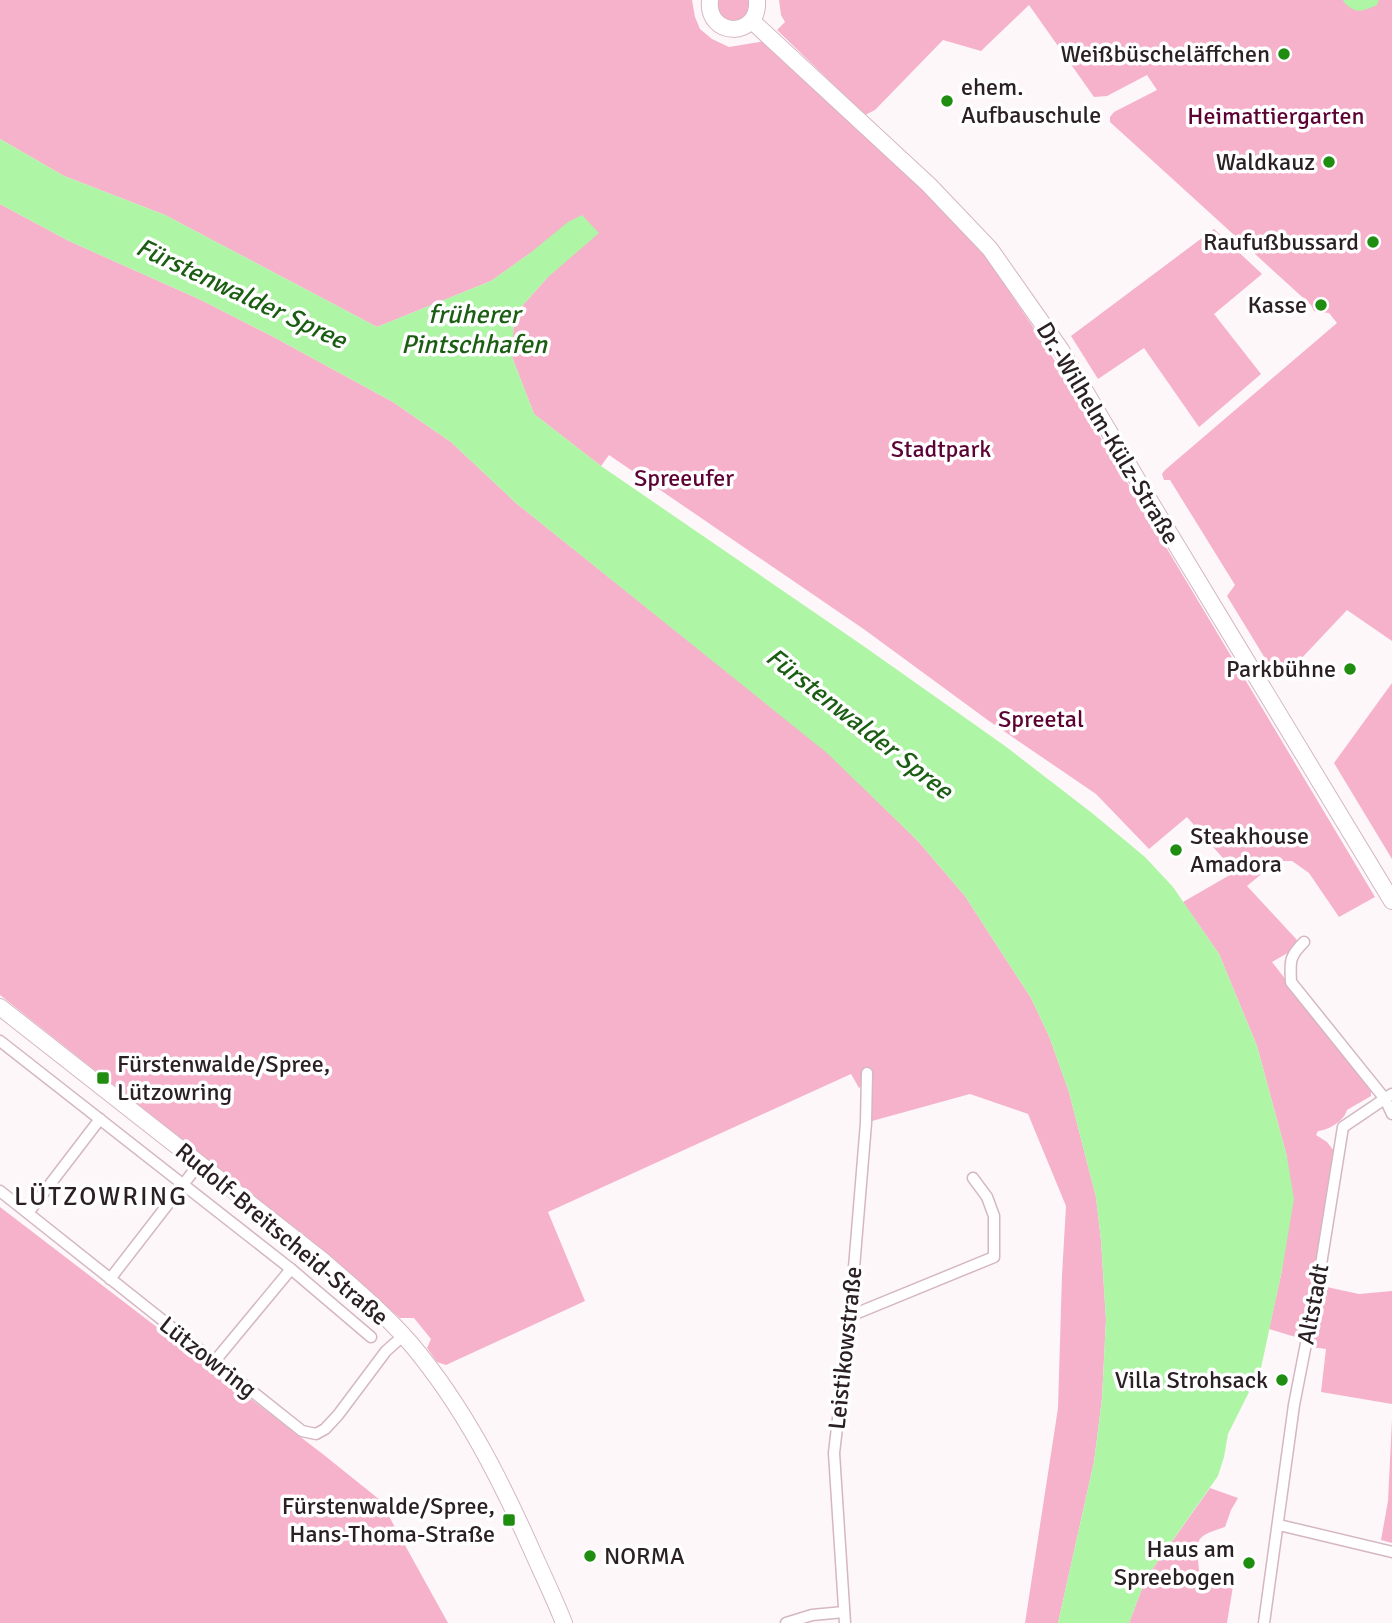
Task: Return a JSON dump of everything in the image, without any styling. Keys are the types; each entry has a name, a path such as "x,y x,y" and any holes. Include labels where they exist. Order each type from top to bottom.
{"main road":[{"path":"710,0 710,11 714,19 720,25 735,29 752,21 758,9 757,0"},
{"name":"Dr.-Wilhelm-Külz-Straße","path":"752,21 929,185 990,249 1061,350 1392,901"},
{"name":"Rudolf-Breitscheid-Straße","path":"0,1007 322,1260 403,1336 447,1392 487,1457 564,1623"}],"street":[{"path":"1304,942 1290,960 1292,982 1388,1096 1392,1114"},
{"path":"0,1041 291,1269 371,1337"},
{"name":"Leistikowstraße","path":"844,1618 834,1453 850,1316 866,1123 866,1073"},
{"name":"Altstadt","path":"1264,1623 1294,1405 1319,1277 1343,1127 1388,1096"},
{"path":"28,1213 100,1119"},
{"path":"110,1279 199,1164"},
{"path":"850,1316 994,1257 994,1216 987,1197 973,1178"},
{"name":"Lützowring","path":"0,1191 299,1430 316,1434 325,1429 386,1351 403,1336"},
{"path":"214,1362 291,1269"},
{"path":"1279,1525 1392,1552"},
{"path":"786,1623 812,1615 844,1618"}],"green space":[{"path":"0,0 692,0 700,29 712,39 729,47 765,41 920,185 985,255 1047,348 1375,897 1339,917 1309,873 1292,861 1277,861 1247,886 1297,940 1291,951 1272,962 1371,1089 1371,1096 1347,1110 1336,1124 1318,1131 1316,1135 1334,1151 1315,1277 1302,1339 1269,1329 1282,1270 1287,1157 1257,1046 1219,954 1183,902 1235,872 1187,817 1149,849 1096,794 989,721 865,630 609,455 601,466 534,414 512,357 514,315 547,278 529,254 491,281 377,327 165,215 64,176 0,139"},
{"path":"716,0 751,0 749,17 732,24 717,14"},
{"name":"Heimattiergarten","path":"779,0 1392,0 1392,641 1347,610 1283,678 1277,678 1227,596 1235,585 1170,480 1164,480 1162,474 1165,470 1337,323 1329,313 1314,311 1311,305 1110,122 1114,112 1157,90 1147,75 1107,96 1094,97 1029,5 981,51 943,40 875,110 865,115 777,30 785,22"},
{"path":"0,204 69,241 199,299 270,335 393,402 451,442 516,503 827,752 918,841 965,896 1031,998 1049,1036 1069,1092 1096,1197 1106,1320 1102,1399 1094,1462 1058,1623 1025,1623 1058,1408 1066,1206 1028,1114 970,1094 872,1121 872,1080 859,1088 851,1074 548,1212 585,1301 446,1365 437,1362 427,1348 431,1339 414,1318 400,1318 252,1195 0,995"},
{"path":"1214,229 1262,274 1214,314 1261,374 1199,427 1144,348 1098,379 1071,336"},
{"path":"1392,683 1392,859 1334,763"},
{"path":"0,1207 380,1500 448,1623 0,1623"},
{"path":"1322,1286 1359,1294 1392,1291 1392,1404 1321,1392 1326,1349 1311,1347"},
{"path":"1392,1419 1392,1543 1381,1540 1388,1501"},
{"path":"1210,1488 1238,1498 1225,1527 1202,1537 1197,1551 1199,1570 1234,1580 1227,1623 1129,1623 1146,1578"}],"water":[{"path":"1343,0 1379,0 1377,5 1359,11 1352,9"},
{"path":"0,139 64,176 165,215 377,327 491,281 568,222 582,215 599,233 547,278 514,315 512,357 534,414 601,466 1005,746 1145,857 1173,887 1219,954 1257,1046 1287,1157 1294,1199 1261,1368 1228,1434 1218,1476 1146,1578 1129,1623 1058,1623 1094,1462 1102,1399 1106,1320 1096,1197 1069,1092 1049,1036 1031,998 965,896 918,841 827,753 516,503 451,442 393,402 270,335 199,299 69,241 0,204"}],"place":[{"name":"Weißbüscheläffchen","path":"1284,54"},
{"name":"ehem. Aufbauschule","path":"947,101"},
{"name":"Waldkauz","path":"1329,162"},
{"name":"Raufußbussard","path":"1373,242"},
{"name":"Kasse","path":"1321,305"},
{"name":"Parkbühne","path":"1350,669"},
{"name":"Steakhouse Amadora","path":"1176,850"},
{"name":"Fürstenwalde/Spree, Lützowring","path":"103,1078"},
{"name":"Villa Strohsack","path":"1282,1380"},
{"name":"Fürstenwalde/Spree, Hans-Thoma-Straße","path":"509,1520"},
{"name":"NORMA","path":"590,1556"},
{"name":"Haus am Spreebogen","path":"1249,1563"}],"district":[{"name":"LÜTZOWRING","path":"101,1197"}],"water label":[{"name":"Fürstenwalder Spree","path":"241,294"},
{"name":"früherer Pintschhafen","path":"474,330"},
{"name":"Fürstenwalder Spree","path":"859,724"}],"park label":[{"name":"Stadtpark","path":"941,449"},
{"name":"Spreeufer","path":"684,478"},
{"name":"Spreetal","path":"1041,719"}]}
